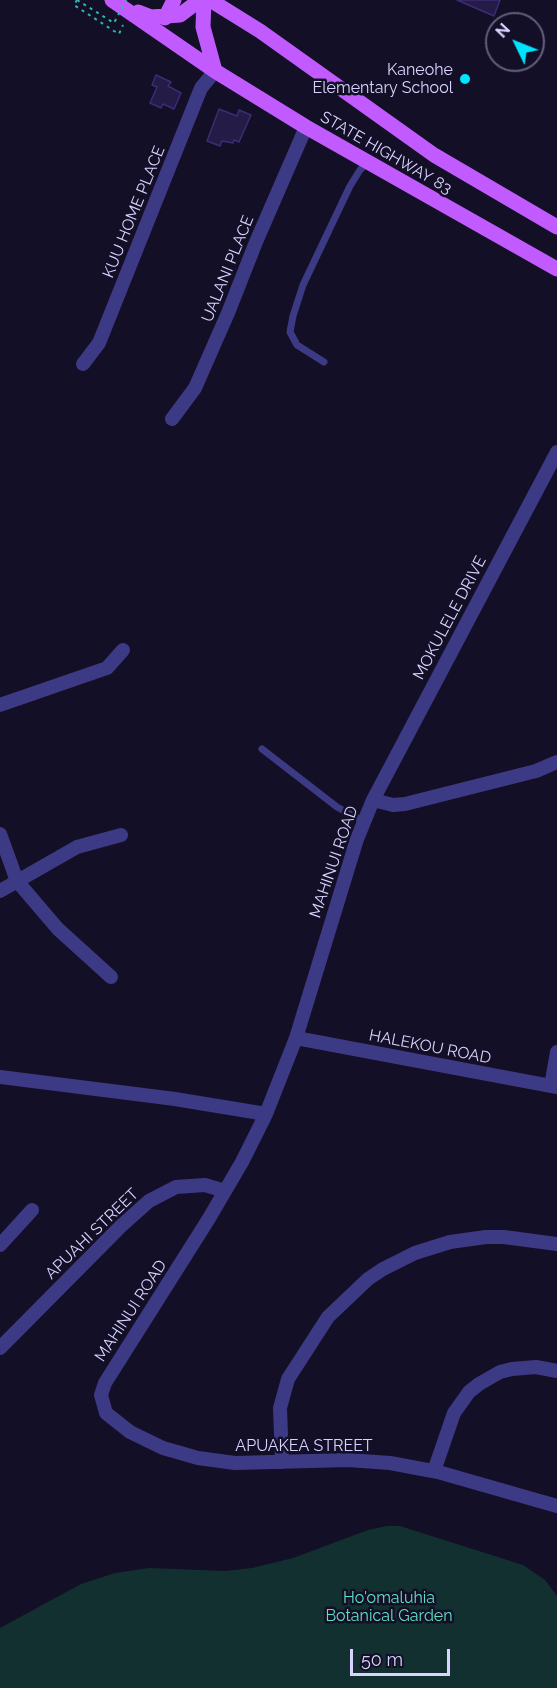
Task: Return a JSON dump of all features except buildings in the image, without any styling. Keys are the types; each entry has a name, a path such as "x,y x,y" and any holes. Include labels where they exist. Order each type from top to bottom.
{"main road":[{"path":"165,18 174,0"},
{"path":"118,1 151,17 165,18 180,15 202,0"},
{"path":"202,0 203,27 214,71"},
{"path":"210,0 260,31 434,155 557,227"},
{"name":"STATE HIGHWAY 83","path":"118,1 214,71 367,163 557,269"}],"street":[{"name":"KUU HOME PLACE","path":"83,364 99,344 201,88 214,71"},
{"name":"UALANI PLACE","path":"172,419 195,388 306,127"},
{"name":"MOKULELE DRIVE","path":"373,800 557,452"},
{"path":"0,705 107,668 123,650"},
{"name":"MAHINUI ROAD","path":"102,1402 105,1383 225,1191 266,1114 296,1038 363,821 373,800 393,805 405,804 536,771 557,762"},
{"path":"0,834 17,881 58,929 111,977"},
{"path":"0,891 77,846 121,835"},
{"name":"HALEKOU ROAD","path":"296,1038 554,1087"},
{"path":"554,1087 557,1052"},
{"path":"0,1077 175,1099 266,1114"},
{"name":"APUAHI STREET","path":"0,1348 121,1226 149,1201 176,1187 205,1185 225,1191"},
{"path":"0,1245 32,1210"},
{"path":"282,1462 280,1408 288,1379 328,1317 340,1303 368,1279 415,1252 450,1242 504,1237 557,1244"},
{"path":"434,1472 454,1413 469,1392 494,1375 512,1369 536,1367 557,1371"},
{"name":"APUAKEA STREET","path":"102,1402 110,1417 130,1432 154,1445 180,1454 216,1462 235,1463 369,1460 406,1465 557,1506"}],"lane":[{"path":"324,362 297,345 290,332 293,316 303,285 350,186 367,163"},
{"path":"262,749 337,807 363,821"}],"path":[{"path":"118,1 114,23 77,0 74,5 119,34 125,23"}],"green space":[{"name":"Ho'omaluhia Botanical Garden","path":"400,1526 523,1565 545,1580 557,1596 557,1688 0,1688 0,1628 81,1584 115,1573 149,1568 225,1571 252,1568 293,1558 368,1530"}],"place":[{"name":"Kaneohe Elementary School","path":"465,79"}]}
